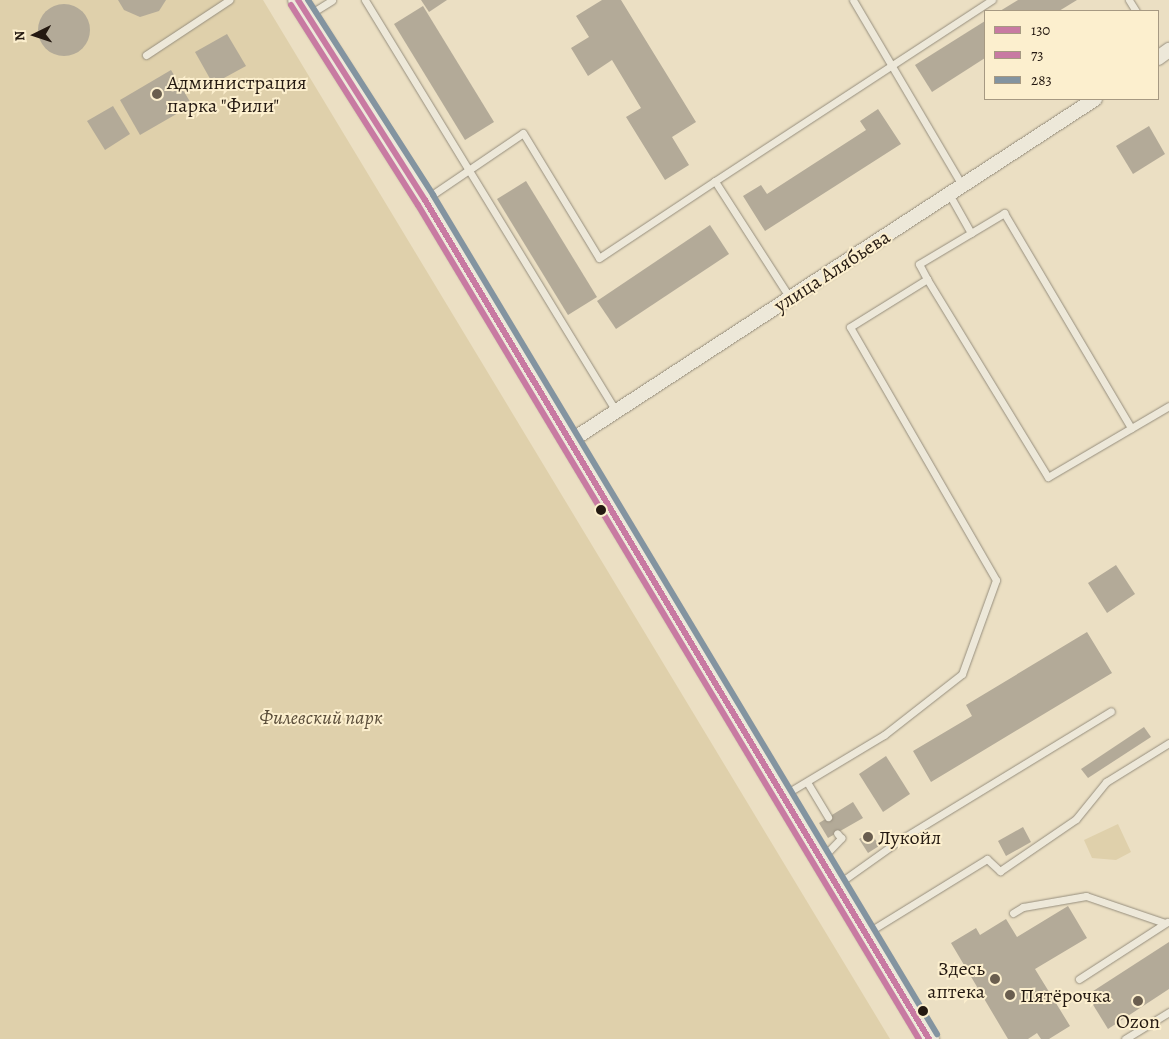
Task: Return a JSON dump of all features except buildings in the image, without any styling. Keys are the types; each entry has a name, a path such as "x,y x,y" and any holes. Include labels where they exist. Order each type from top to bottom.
{"main road":[{"path":"303,8 426,200 569,442 867,933 929,1039"}],"street":[{"name":"улица Алябьева","path":"569,442 1093,100"}],"lane":[{"path":"146,55 229,0"},
{"path":"303,8 332,0"},
{"path":"365,0 616,412"},
{"path":"853,0 962,185"},
{"path":"426,200 468,169 523,133 599,258 992,0"},
{"path":"715,181 790,298"},
{"path":"949,194 971,233"},
{"path":"1131,428 1004,213 919,264 1048,477 1169,406"},
{"path":"784,796 884,734 962,674 996,580 850,327 927,279"},
{"path":"837,884 900,840 1111,711"},
{"path":"867,933 987,859 1000,871 1076,819 1106,782 1169,743"},
{"path":"807,782 828,817"},
{"path":"822,859 841,838 837,833"},
{"path":"1013,913 1023,907 1086,896 1167,922"},
{"path":"1079,979 1167,922"},
{"path":"1125,1039 1169,1012"}],"green space":[{"name":"Филевский парк","path":"0,0 263,0 890,1039 0,1039"},
{"path":"1118,824 1131,852 1116,860 1092,858 1084,840"}],"transit line":[{"name":"130","path":"298,0 425,200 929,1039"},
{"name":"283","path":"308,0 433,195 937,1034"},
{"name":"73","path":"291,5 418,205 919,1039"}],"place":[{"name":"Администрация парка \"Фили\"","path":"157,94"},
{"name":"Лукойл","path":"868,837"},
{"name":"Здесь аптека","path":"995,979"},
{"name":"Пятёрочка","path":"1010,995"},
{"name":"Ozon","path":"1138,1001"}]}
